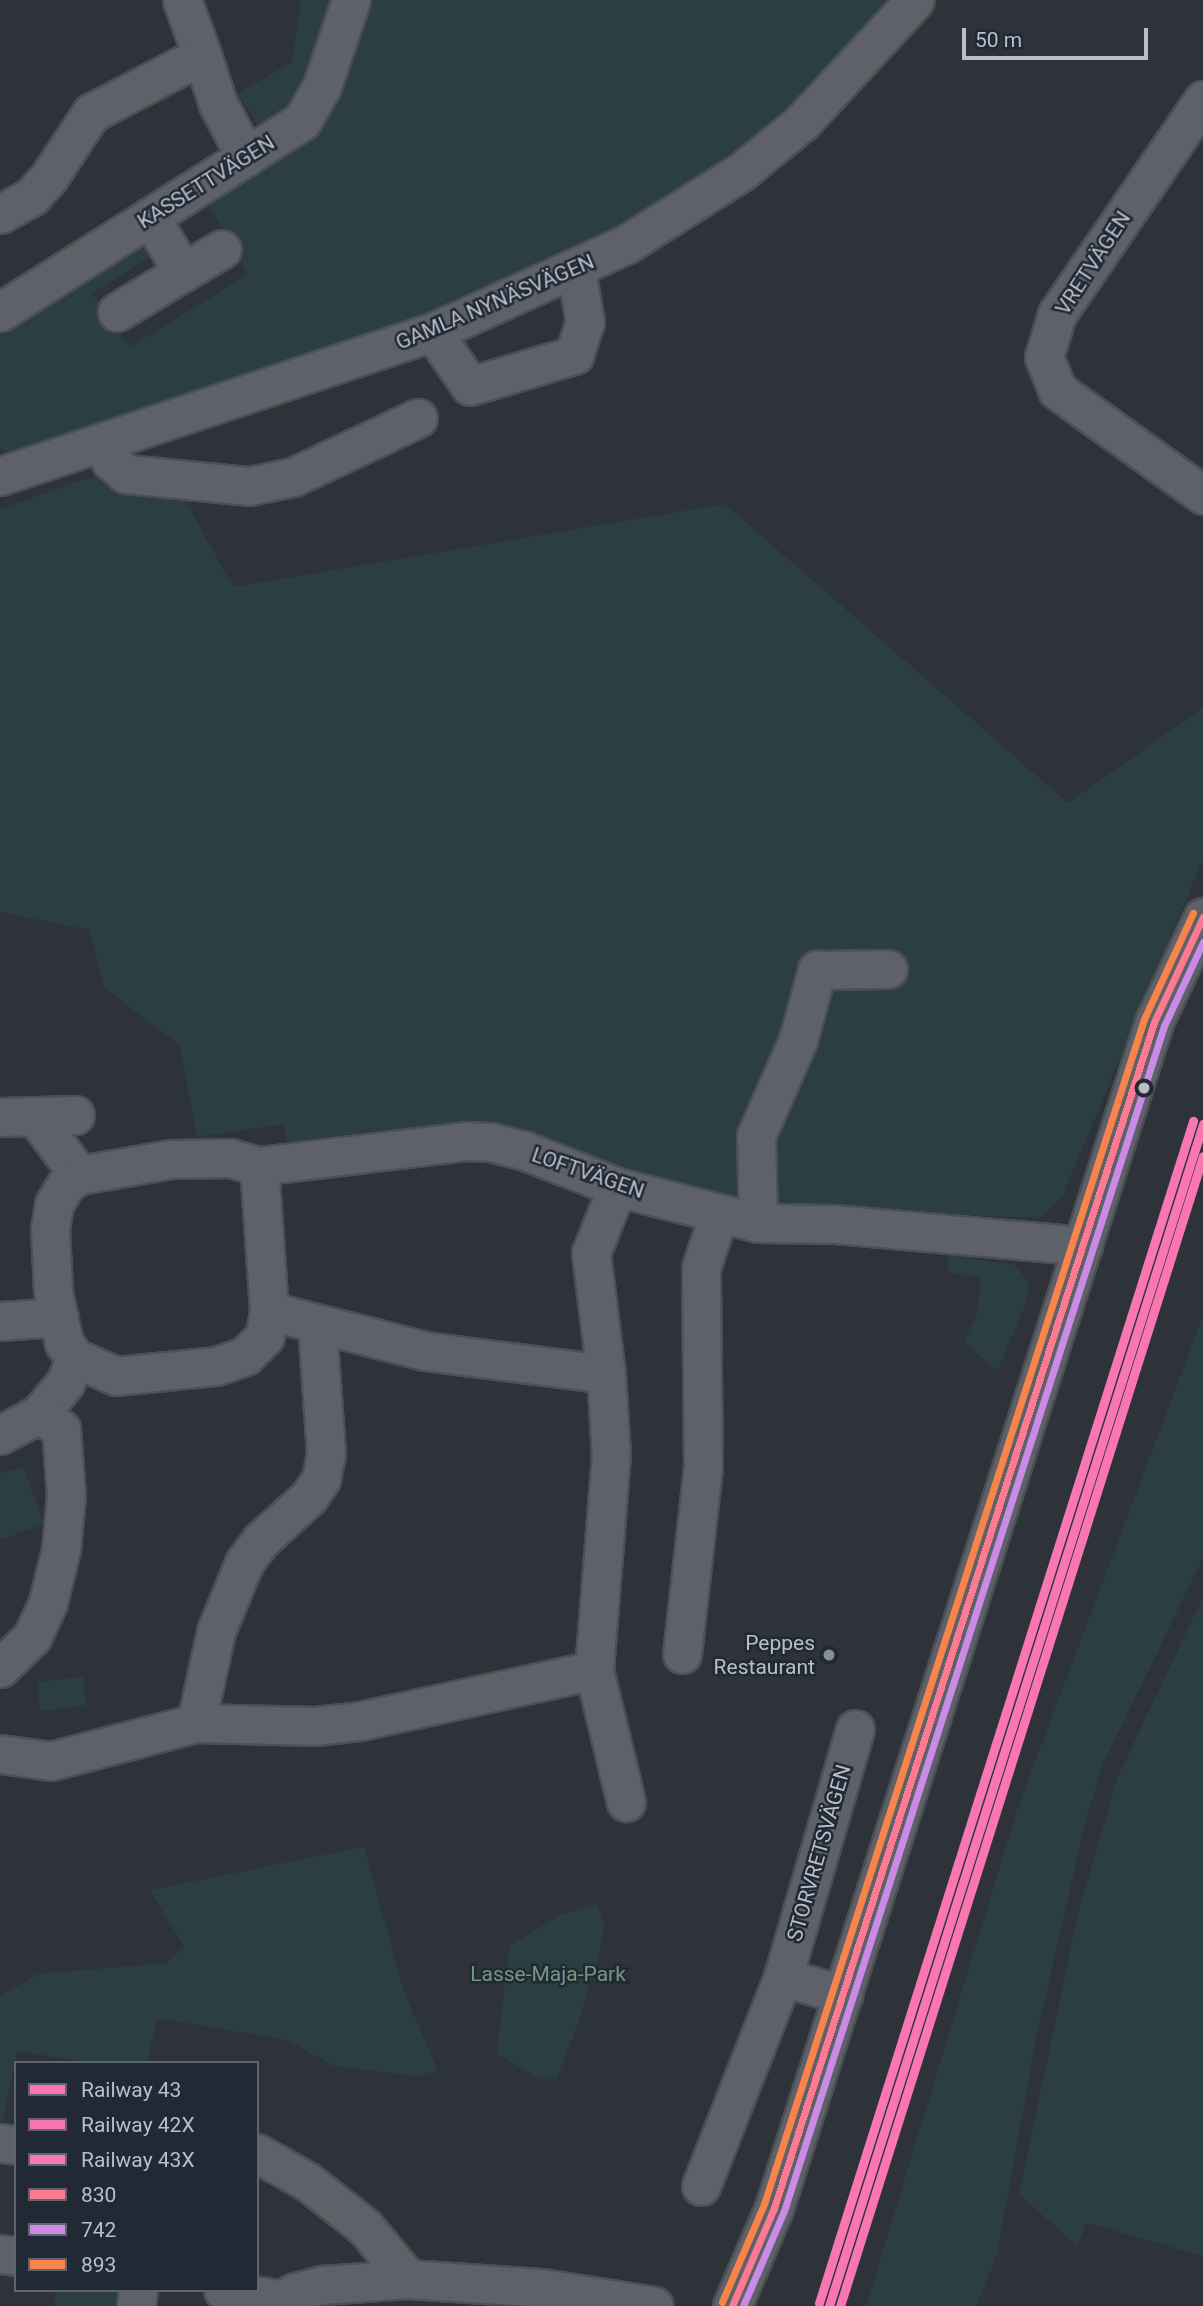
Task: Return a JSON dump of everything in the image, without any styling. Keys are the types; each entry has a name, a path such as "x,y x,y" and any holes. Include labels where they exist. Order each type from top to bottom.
{"street":[{"path":"182,0 218,104 246,157"},
{"name":"KASSETTVÄGEN","path":"0,312 302,121 323,86 351,0"},
{"name":"GAMLA NYNÄSVÄGEN","path":"0,476 433,332 576,270 688,208 741,172 802,122 915,0"},
{"path":"0,214 32,196 49,177 91,113 202,55"},
{"name":"VRETVÄGEN","path":"1203,100 1057,314 1044,357 1057,390 1203,495"},
{"path":"150,218 183,272"},
{"path":"117,312 222,249"},
{"path":"433,332 470,386 574,355 585,322 576,270"},
{"path":"102,443 110,460 126,474 249,486 293,478 418,418"},
{"path":"732,2306 774,2208 1154,1022 1203,917"},
{"path":"758,1223 757,1136 798,1040 817,971 888,969"},
{"path":"17,1116 75,1115"},
{"path":"17,1116 79,1175 66,1184 54,1205 50,1228 59,1317 64,1343 75,1358 116,1376 216,1366 245,1356 265,1336 269,1311 259,1166"},
{"name":"LOFTVÄGEN","path":"79,1175 171,1159 230,1158 259,1166 465,1141 490,1142 523,1150 617,1186 758,1223 834,1224 1083,1246"},
{"path":"617,1186 591,1253 606,1374 611,1456 594,1670 626,1802"},
{"path":"682,1654 702,1467 701,1268 719,1213"},
{"path":"269,1311 317,1326 425,1351 606,1374"},
{"path":"0,1321 59,1317"},
{"path":"196,1723 216,1631 244,1563 261,1540 309,1497 321,1479 326,1454 317,1326"},
{"path":"0,1435 39,1414 65,1383 75,1358"},
{"path":"0,1668 32,1637 48,1602 61,1549 66,1495 61,1429 39,1414"},
{"path":"0,1754 51,1761 196,1723 315,1726 360,1721 594,1670"},
{"name":"STORVRETSVÄGEN","path":"701,2186 783,1976 855,1729"},
{"path":"783,1976 843,1995"},
{"path":"259,2154 307,2182 365,2227 408,2279"},
{"path":"231,2292 275,2303 322,2285 408,2279 575,2300 654,2306"}],"green space":[{"path":"301,0 336,0 297,107 263,132 237,94 292,62"},
{"path":"363,0 887,0 825,75 736,150 618,228 484,291 352,342 12,454 0,448 0,325 140,245 151,257 92,293 130,347 247,275 207,201 310,129"},
{"path":"159,453 233,587 725,504 1068,803 1203,708 1203,859 1062,1197 1041,1218 836,1211 724,1200 585,1159 506,1127 385,1130 287,1142 284,1124 197,1137 180,1046 104,987 90,930 0,912 0,509"},
{"path":"947,1254 1015,1265 1025,1277 1029,1288 1025,1305 997,1371 964,1342 978,1312 980,1278 948,1272"},
{"path":"1203,1316 1203,1558 1103,1764 1086,1819 1036,2038 997,2255 976,2306 866,2306 1019,1804"},
{"path":"23,1466 44,1524 0,1540 0,1474"},
{"path":"1203,1597 1203,2256 1087,2223 1077,2246 1019,2194 1079,1909 1118,1776"},
{"path":"83,1677 86,1706 40,1711 37,1682"},
{"path":"364,1847 404,1992 438,2071 416,2076 334,2066 287,2040 157,2018 147,2061 79,2061 17,2051 0,2134 0,1996 38,1974 166,1963 184,1947 150,1890"},
{"name":"Lasse-Maja-Park","path":"597,1904 604,1924 600,1952 577,2026 557,2078 541,2080 497,2053 509,1946 562,1914"},
{"path":"55,2292 124,2292 124,2306 55,2306"}],"rail line":[{"name":"43X","path":"819,2303 1193,1121"},
{"name":"43","path":"829,2306 1203,1124"},
{"name":"42X","path":"840,2306 1203,1156"}],"transit line":[{"name":"893","path":"722,2302 764,2204 1144,1019 1193,913"},
{"name":"830","path":"732,2306 774,2208 1154,1022 1203,917"},
{"name":"742","path":"743,2306 784,2211 1164,1026 1203,942"}],"place":[{"name":"Peppes Restaurant","path":"829,1655"}]}
